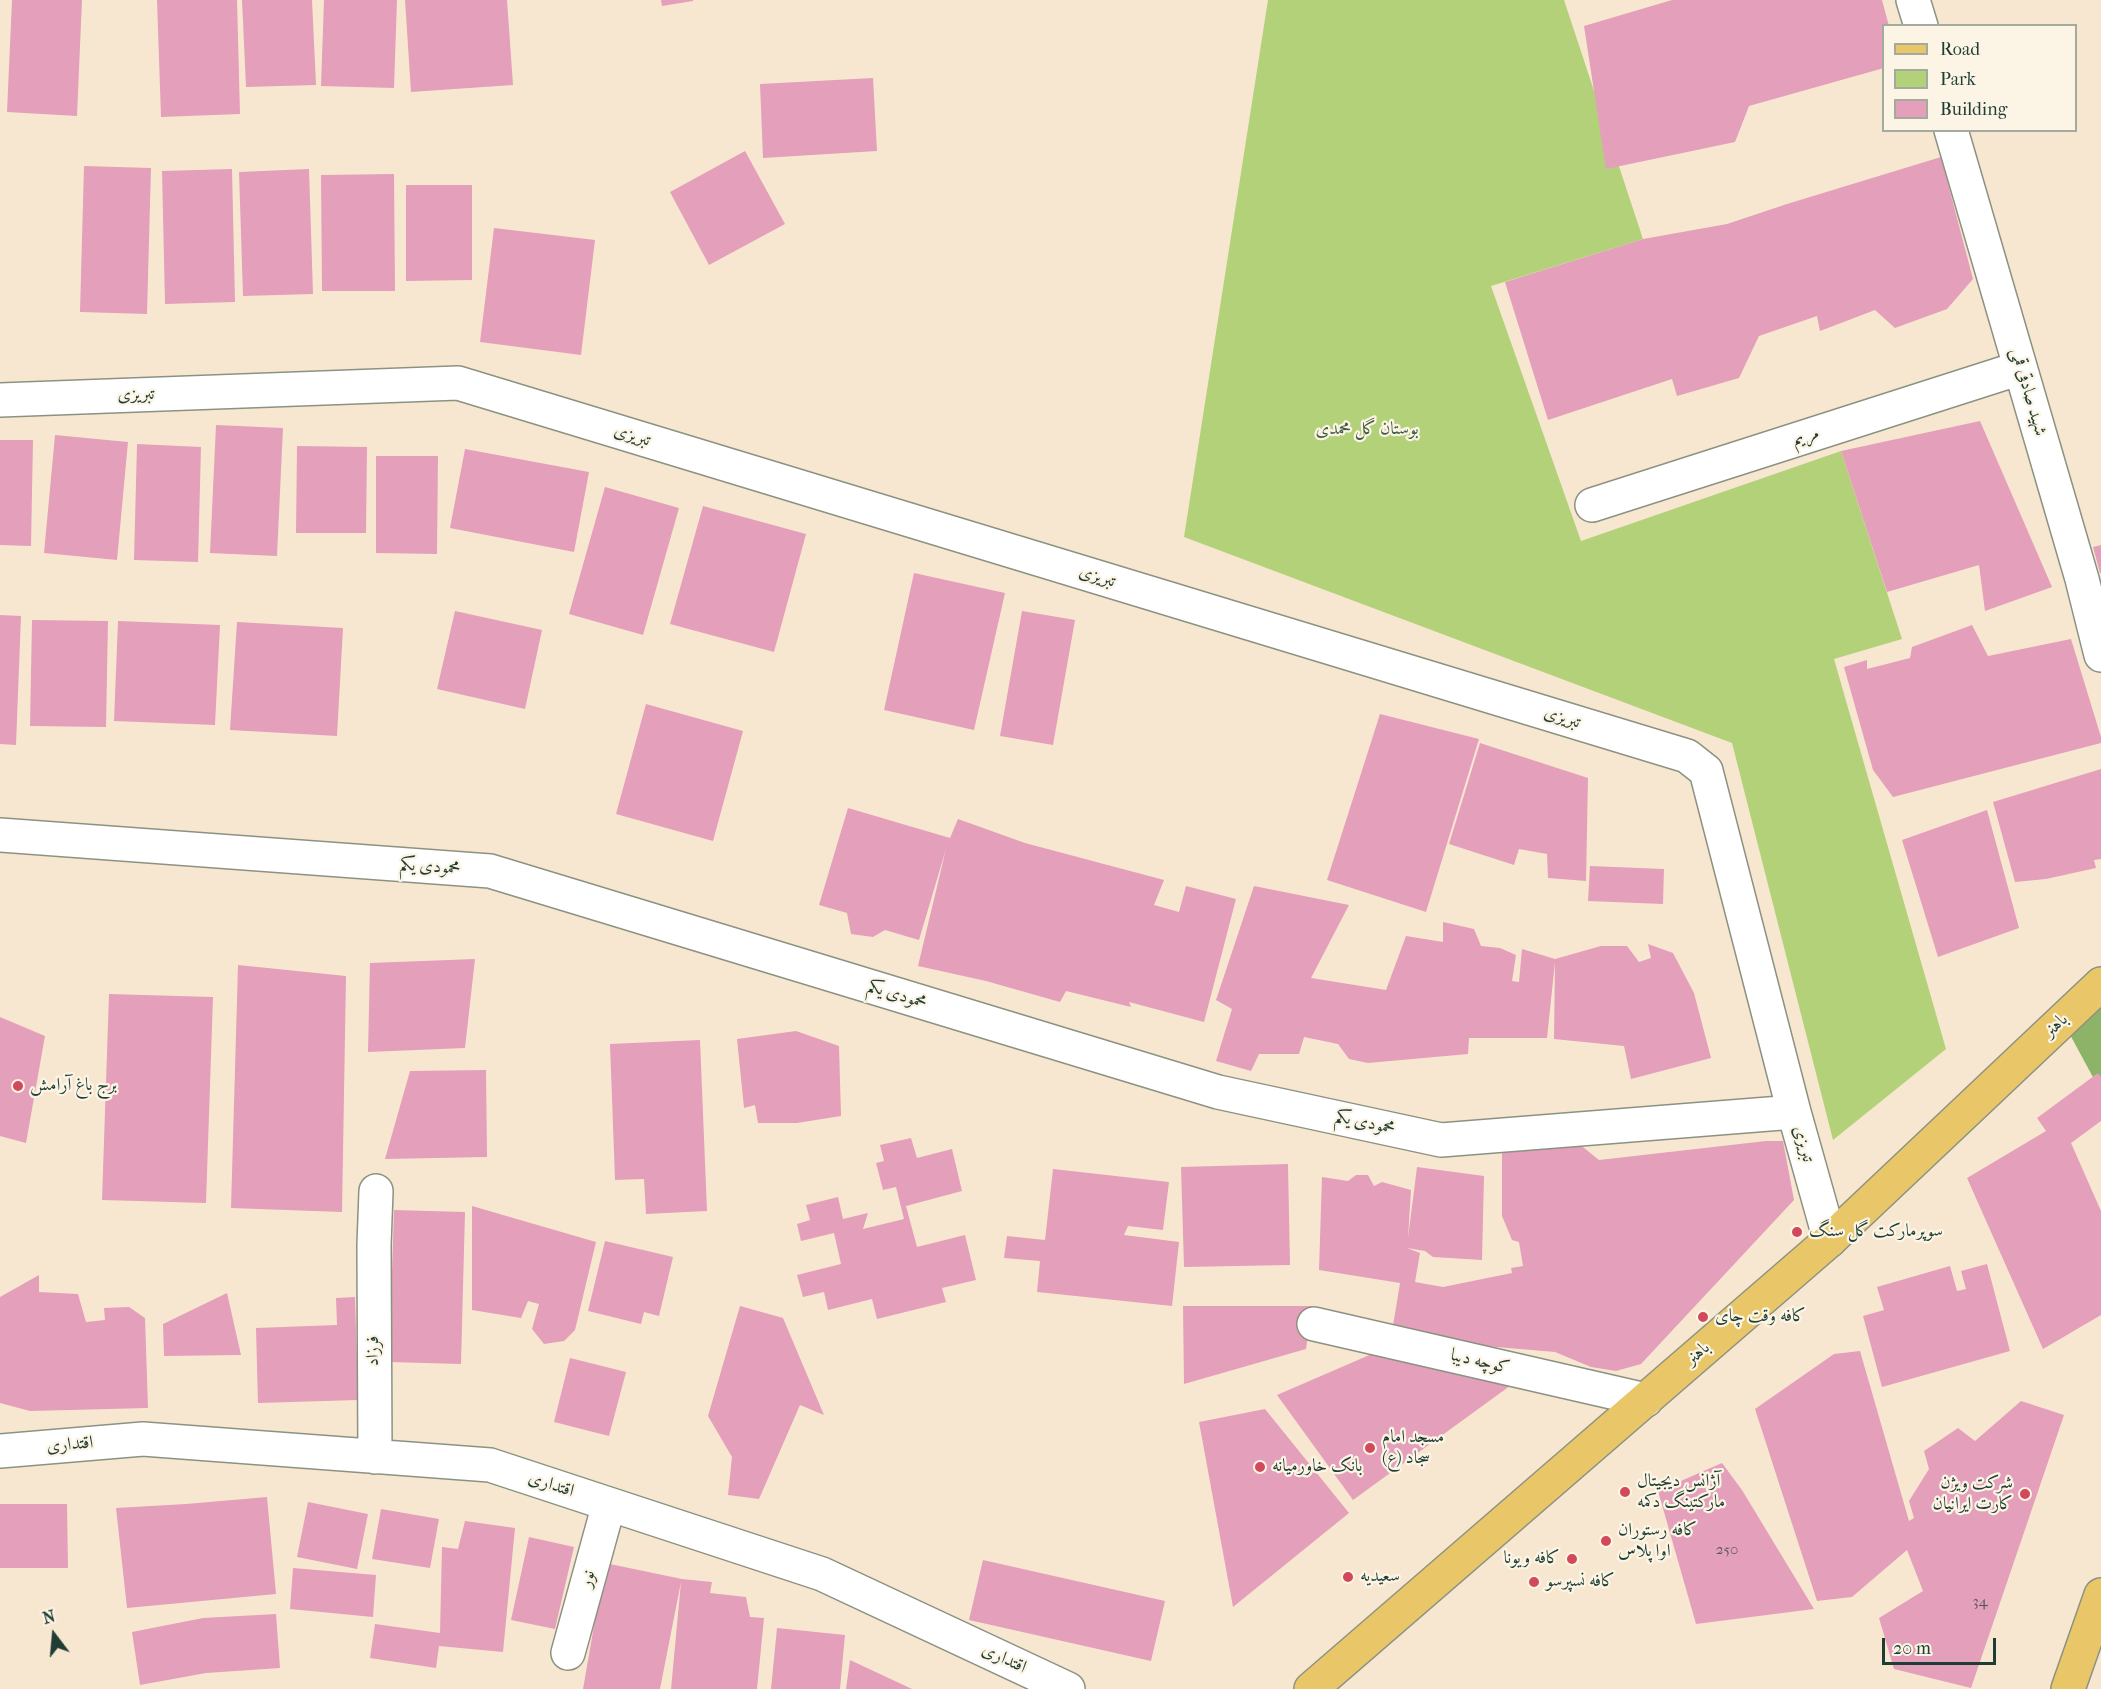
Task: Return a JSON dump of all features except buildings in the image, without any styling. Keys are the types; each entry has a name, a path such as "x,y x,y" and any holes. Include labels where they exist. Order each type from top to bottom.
{"main road":[{"name":"باهنر","path":"1311,1689 1830,1240 2101,984"},
{"path":"2068,1689 2101,1595"}],"street":[{"path":"1913,0 1920,24"},
{"name":"شهید صادقی قمی","path":"1952,132 2082,579 2101,655"},
{"name":"مریم","path":"1592,505 2020,368"},
{"name":"تبریزی","path":"0,400 458,383 1687,756 1707,771 1794,1112 1830,1240"},
{"name":"محمودی یکم","path":"0,835 490,871 1218,1092 1441,1140 1794,1112"},
{"name":"فرزاد","path":"375,1457 376,1191"},
{"name":"کوچه دیبا","path":"1314,1324 1646,1400"},
{"name":"اقتداری","path":"0,1451 143,1439 490,1465 822,1574 1068,1689"},
{"name":"نور","path":"567,1653 609,1504"}],"green space":[{"name":"بوستان گل محمدی","path":"1268,0 1564,0 1643,239 1491,286 1581,541 1841,451 1902,639 1834,659 1946,1049 1833,1140 1732,743 1184,537"},
{"path":"2101,1004 2101,1092 2068,1031"}],"place":[{"name":"برج باغ آرامش","path":"18,1086"},
{"name":"سوپرمارکت گل سنگ","path":"1797,1232"},
{"name":"کافه وقت چای","path":"1703,1317"},
{"name":"مسجد امام سجاد (ع)","path":"1370,1448"},
{"name":"بانک خاورمیانه","path":"1260,1467"},
{"name":"آژانس دیجیتال مارکتینگ دکمه","path":"1625,1492"},
{"name":"شرکت ویژن کارت ایرانیان","path":"2025,1494"},
{"name":"کافه رستوران اوا پلاس","path":"1606,1541"},
{"name":"کافه ویونا","path":"1572,1559"},
{"name":"سعیدیه","path":"1348,1577"},
{"name":"کافه نسپرسو","path":"1534,1582"}]}
